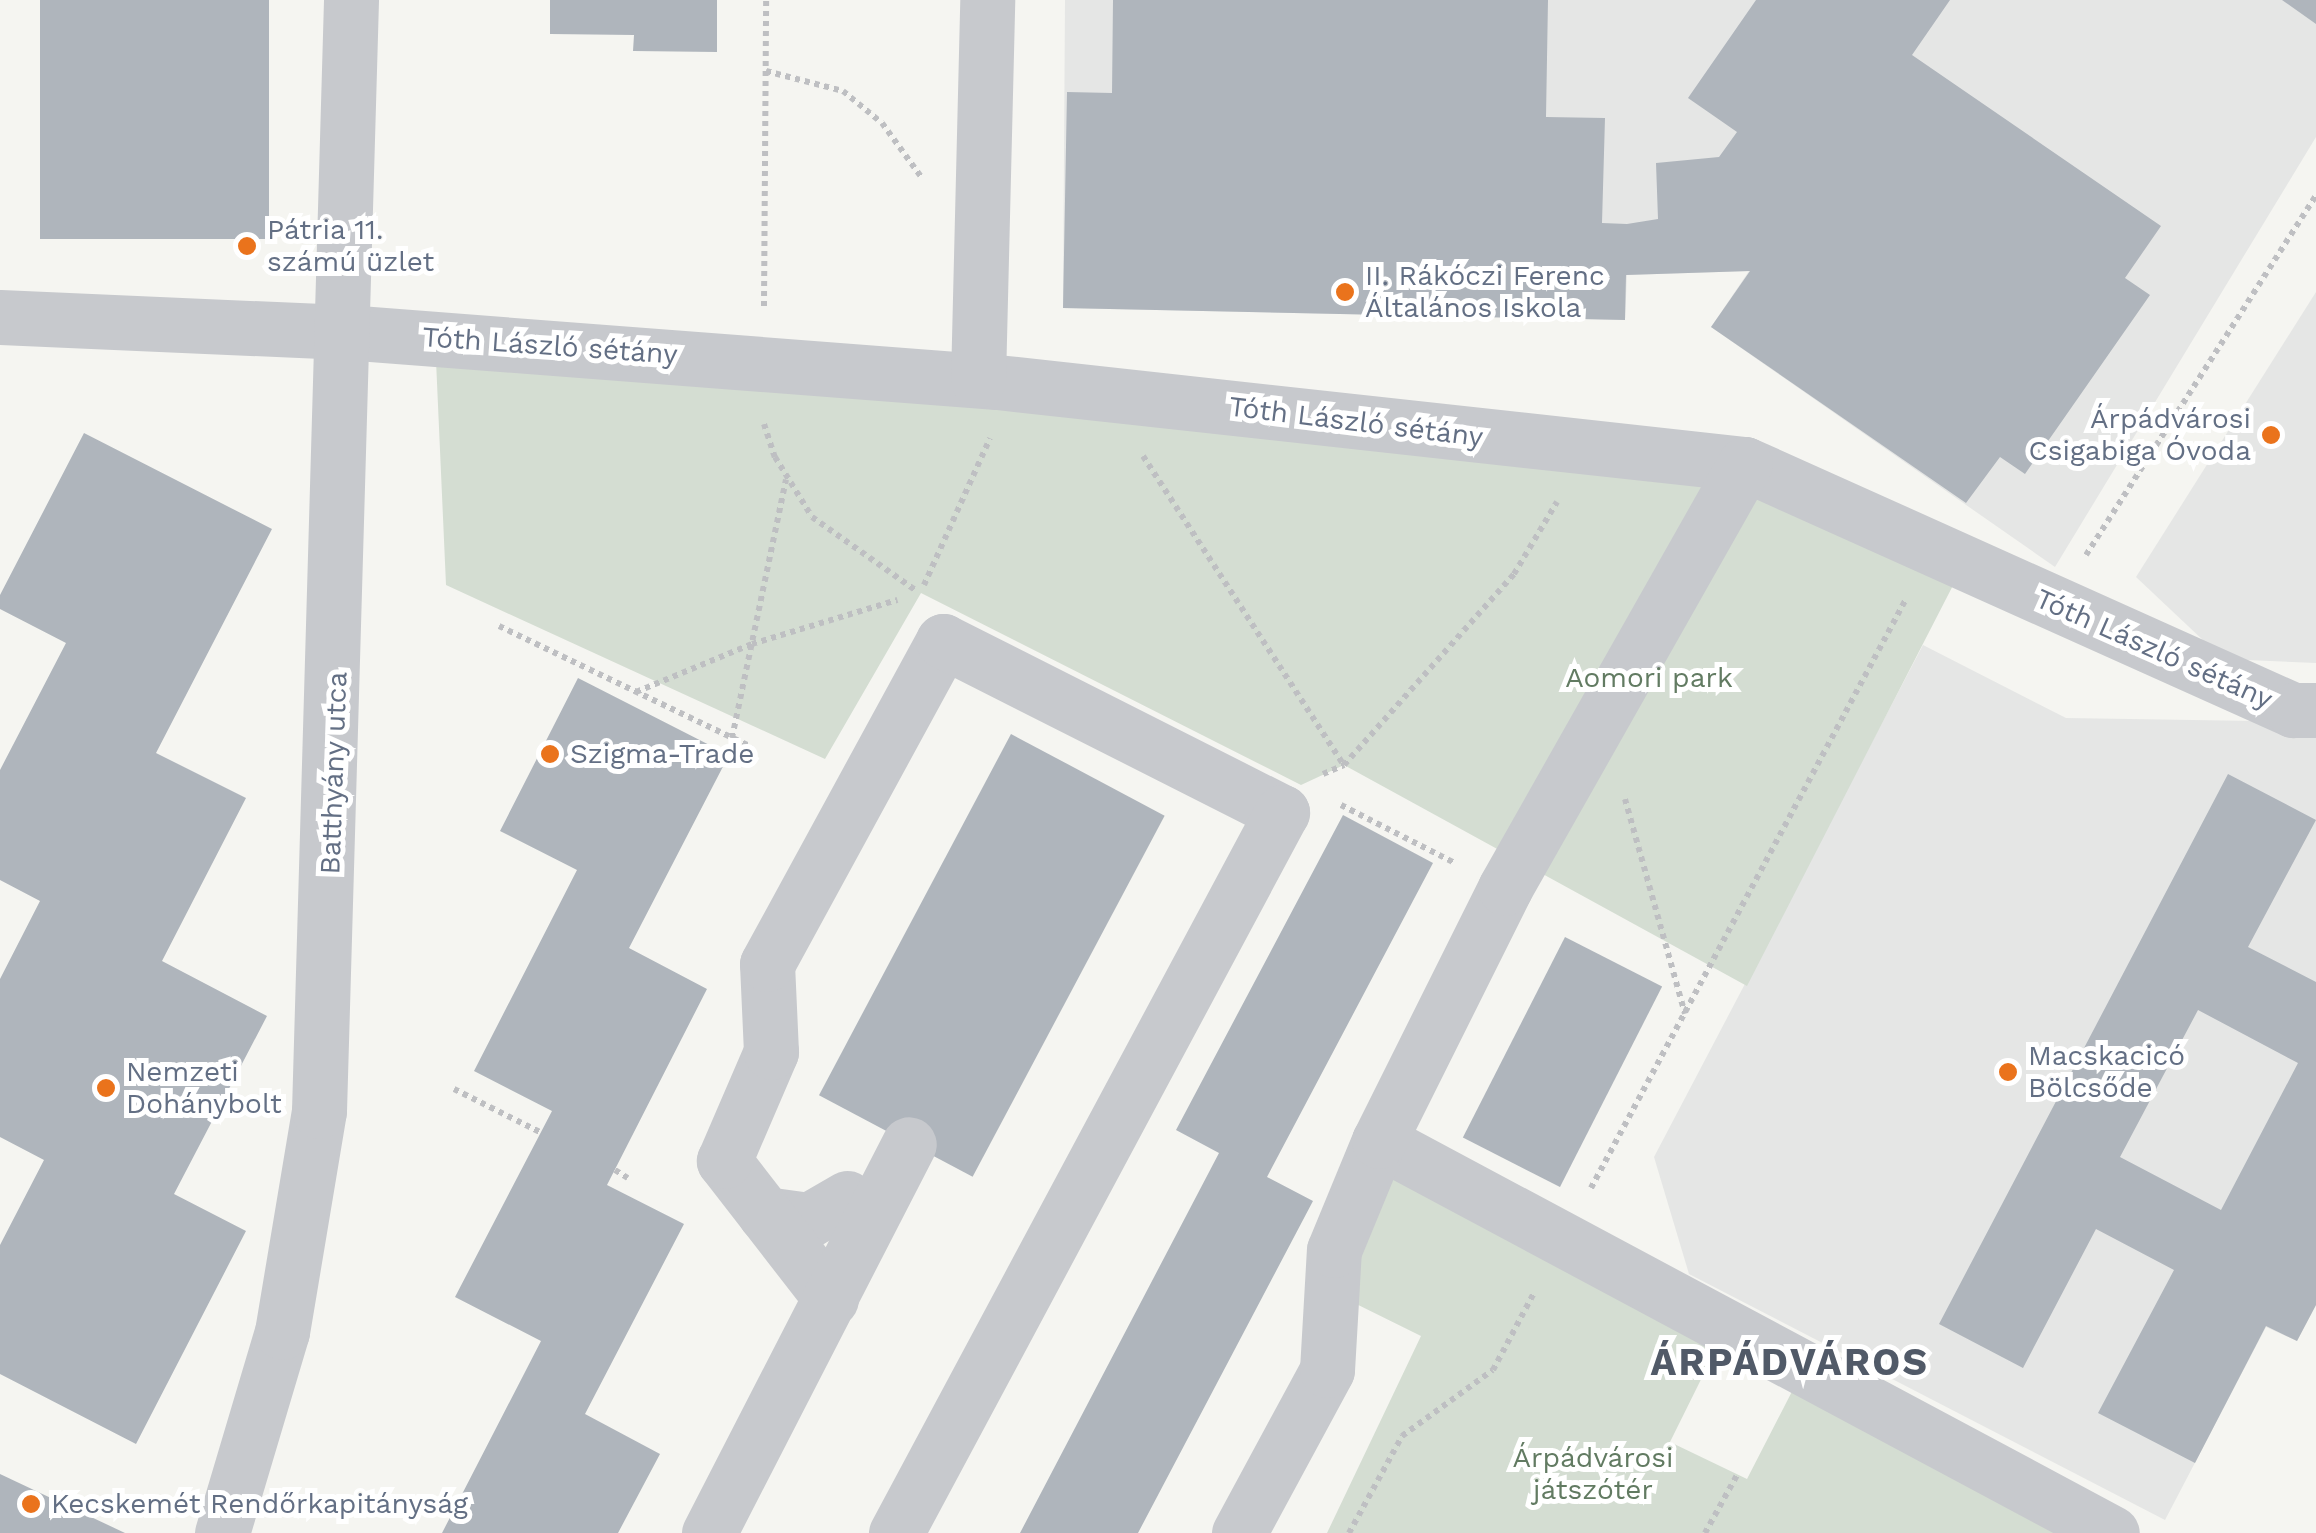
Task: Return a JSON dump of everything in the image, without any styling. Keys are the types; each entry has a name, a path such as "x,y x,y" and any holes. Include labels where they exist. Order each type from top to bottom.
{"street":[{"name":"Batthyány utca","path":"222,1533 282,1332 318,1111 345,332 351,0"},
{"path":"986,0 988,381"},
{"name":"Tóth László sétány","path":"0,317 345,332 988,381 1745,464 2053,606 2293,710 2316,710"},
{"path":"1239,1533 1327,1370 1334,1250 1379,1140 1505,888 1745,464"},
{"path":"819,1284 724,1161 771,1052 767,964 944,642 1282,812 896,1533"},
{"path":"709,1533 819,1284 897,1137 847,1198 809,1220 764,1214"},
{"path":"1379,1140 1562,1242 2112,1533"},
{"path":"819,1284 847,1198"}],"path":[{"path":"766,0 764,424 786,478 836,540 920,593"},
{"path":"766,71 844,91 882,123 931,196"},
{"path":"2053,606 2316,196"},
{"path":"636,692 752,644 920,593 988,450 988,381"},
{"path":"1101,393 1344,765 1514,574 1588,449"},
{"path":"732,738 786,478"},
{"path":"1349,1533 1402,1436 1493,1370 1932,549"},
{"path":"498,626 751,747"},
{"path":"1601,718 1686,1015"},
{"path":"1335,802 1505,888"},
{"path":"454,1088 540,1132"},
{"path":"615,1170 628,1178"},
{"path":"1705,1533 1737,1475"}],"shaded area":[{"name":"II. Rákóczi Ferenc Általános Iskola","path":"1065,0 2316,0 2316,137 2055,567 1711,327 1749,271 1627,275 1625,320 1063,308"},
{"name":"Árpádvárosi Csigabiga Óvoda","path":"2316,292 2316,663 2223,659 2136,577"},
{"name":"Macskacicó Bölcsőde","path":"1923,645 2066,718 2316,722 2316,1305 2297,1341 2266,1327 2165,1520 1689,1274 1654,1157"}],"green space":[{"name":"Aomori park","path":"435,338 1745,464 1964,564 1747,986 1344,765 1301,785 921,593 825,759 446,585"},
{"name":"Árpádvárosi játszótér","path":"1379,1141 1726,1329 1670,1442 1747,1479 1803,1370 2112,1533 1327,1533 1421,1336 1332,1292"}],"building":[{"path":"40,0 269,0 269,239 40,239"},
{"path":"550,0 717,0 717,52 633,51 634,35 550,34"},
{"name":"II. Rákóczi Ferenc Általános Iskola","path":"1113,0 1548,0 1546,117 1605,118 1602,223 1627,224 1658,219 1656,163 1719,157 1737,132 1688,98 1756,0 1950,0 1912,55 2161,226 2125,278 2150,295 2025,474 2000,457 1966,503 1711,327 1750,271 1626,275 1625,320 1063,308 1067,92 1112,93"},
{"path":"2282,0 2316,0 2316,24"},
{"path":"84,433 272,529 156,753 246,798 162,961 267,1016 174,1194 246,1231 136,1444 0,1374 0,1245 44,1160 0,1137 0,979 40,901 0,880 0,770 66,643 0,609 0,595"},
{"path":"578,678 729,755 629,948 707,989 607,1185 684,1224 585,1414 660,1454 618,1533 442,1533 541,1341 455,1297 552,1111 474,1071 577,870 500,831"},
{"path":"1011,734 1165,816 973,1177 819,1095"},
{"path":"2228,774 2316,820 2248,947 2316,982 2316,1305 2297,1341 2266,1326 2195,1463 2098,1413 2174,1270 2096,1229 2023,1368 1939,1324","holes":["2198,1010 2298,1063 2221,1210 2120,1157"]},
{"path":"1343,815 1433,863 1267,1177 1313,1201 1138,1533 1020,1533 1219,1153 1176,1130"},
{"path":"1565,937 1662,986 1560,1187 1463,1137"},
{"name":"Kecskemét Rendőrkapitányság","path":"0,1474 125,1533 0,1533"}],"place":[{"name":"Pátria 11. számú üzlet","path":"247,246"},
{"name":"II. Rákóczi Ferenc Általános Iskola","path":"1345,292"},
{"name":"Árpádvárosi Csigabiga Óvoda","path":"2271,435"},
{"name":"Szigma-Trade","path":"550,754"},
{"name":"Macskacicó Bölcsőde","path":"2008,1072"},
{"name":"Nemzeti Dohánybolt","path":"106,1088"},
{"name":"Kecskemét Rendőrkapitányság","path":"31,1504"}],"district":[{"name":"ÁRPÁDVÁROS","path":"1790,1363"}]}
